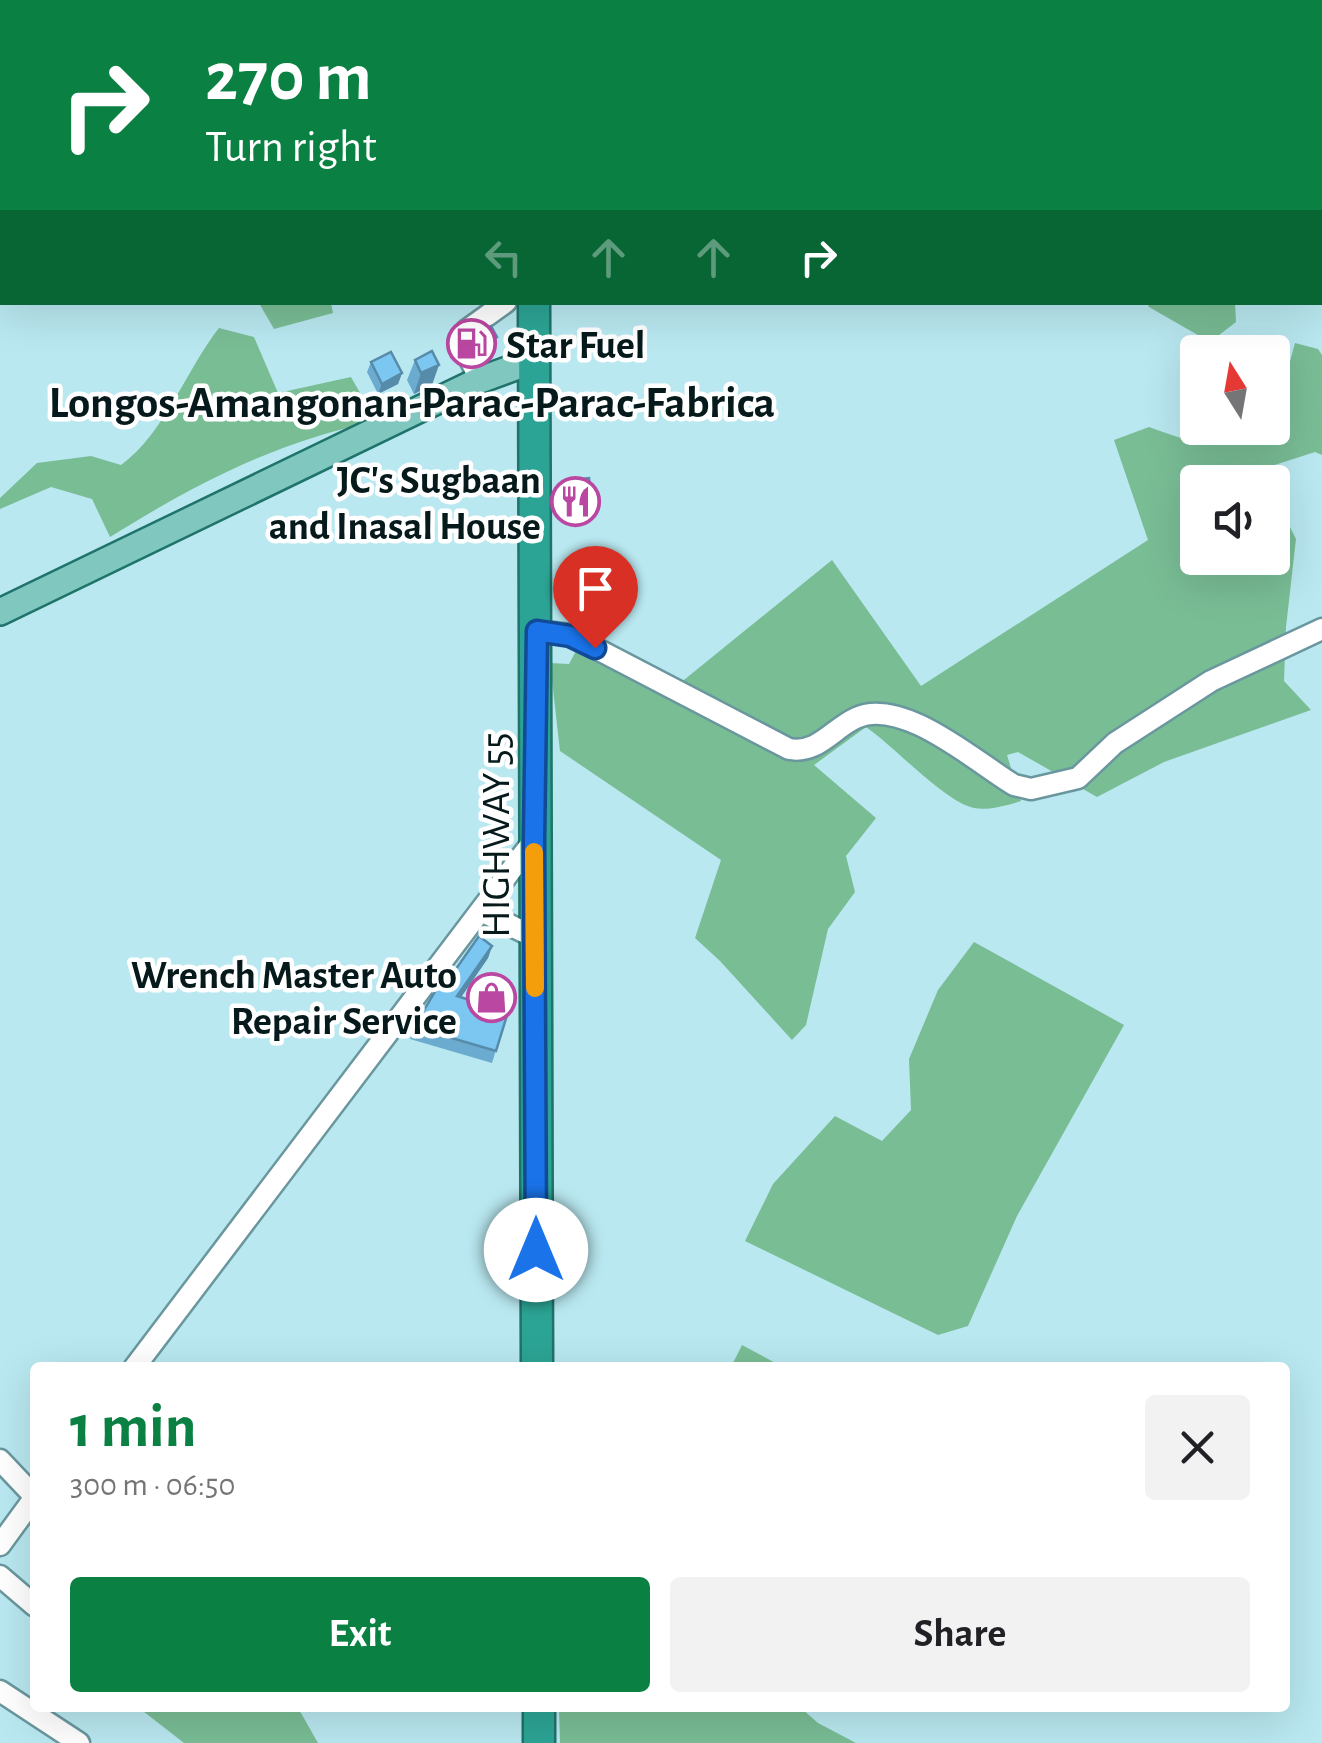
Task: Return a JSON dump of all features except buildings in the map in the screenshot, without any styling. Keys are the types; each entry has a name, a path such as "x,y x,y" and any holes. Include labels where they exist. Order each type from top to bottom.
{"highway":[{"name":"HIGHWAY 55","path":"534,305 534,360 554,633 534,840 537,1362"},
{"path":"539,1712 539,1743"}],"main road":[{"path":"0,612 480,380 534,360"}],"street":[{"path":"480,380 466,351 467,330 502,305"},
{"path":"554,633 788,748 810,748 856,718 881,714 921,726 1014,785 1031,789 1078,778 1115,743 1196,690 1322,629"},
{"path":"139,1362 534,840"},
{"path":"480,910 534,937"},
{"path":"0,1460 30,1492"},
{"path":"0,1545 30,1504"},
{"path":"0,1576 30,1602"},
{"path":"0,1691 30,1711"},
{"path":"32,1712 79,1743"}],"green space":[{"path":"260,305 331,305 333,313 274,329"},
{"path":"1148,305 1235,305 1236,322 1219,335 1198,335"},
{"path":"219,328 254,337 278,393 351,377 376,421 304,440 238,467 110,537 92,499 51,487 0,509 0,498 37,463 91,456 121,465 150,436"},
{"path":"1295,343 1318,349 1322,355 1322,455 1315,452 1275,465 1180,465 1180,575 1290,575 1290,527 1296,539 1284,681 1311,710 1164,762 1097,797 1018,752 1007,755 1021,801 985,809 962,804 949,796 866,727 814,765 876,818 846,856 855,892 828,929 806,1025 792,1040 695,938 721,860 560,751 550,663 569,664 585,634 679,684 832,560 921,686 1148,540 1114,440 1149,427 1180,437 1180,445 1290,445 1290,361"},
{"path":"974,942 1124,1025 1017,1216 968,1326 938,1335 745,1241 773,1184 835,1116 882,1141 911,1110 909,1059 938,990"},
{"path":"742,1345 774,1362 734,1362"},
{"path":"144,1712 300,1712 318,1743 184,1743"},
{"path":"559,1712 806,1712 856,1743 560,1743"}],"slow traffic":[{"path":"534,852 535,988"}],"place":[{"name":"Star Fuel","path":"471,344"},
{"name":"JC's Sugbaan and Inasal House","path":"576,502"},
{"name":"Wrench Master Auto Repair Service","path":"492,997"}],"district":[{"name":"Longos-Amangonan-Parac‑Parac-Fabrica","path":"412,401"}],"route":[{"path":"536,1250 537,631 570,636 595,648"}]}
